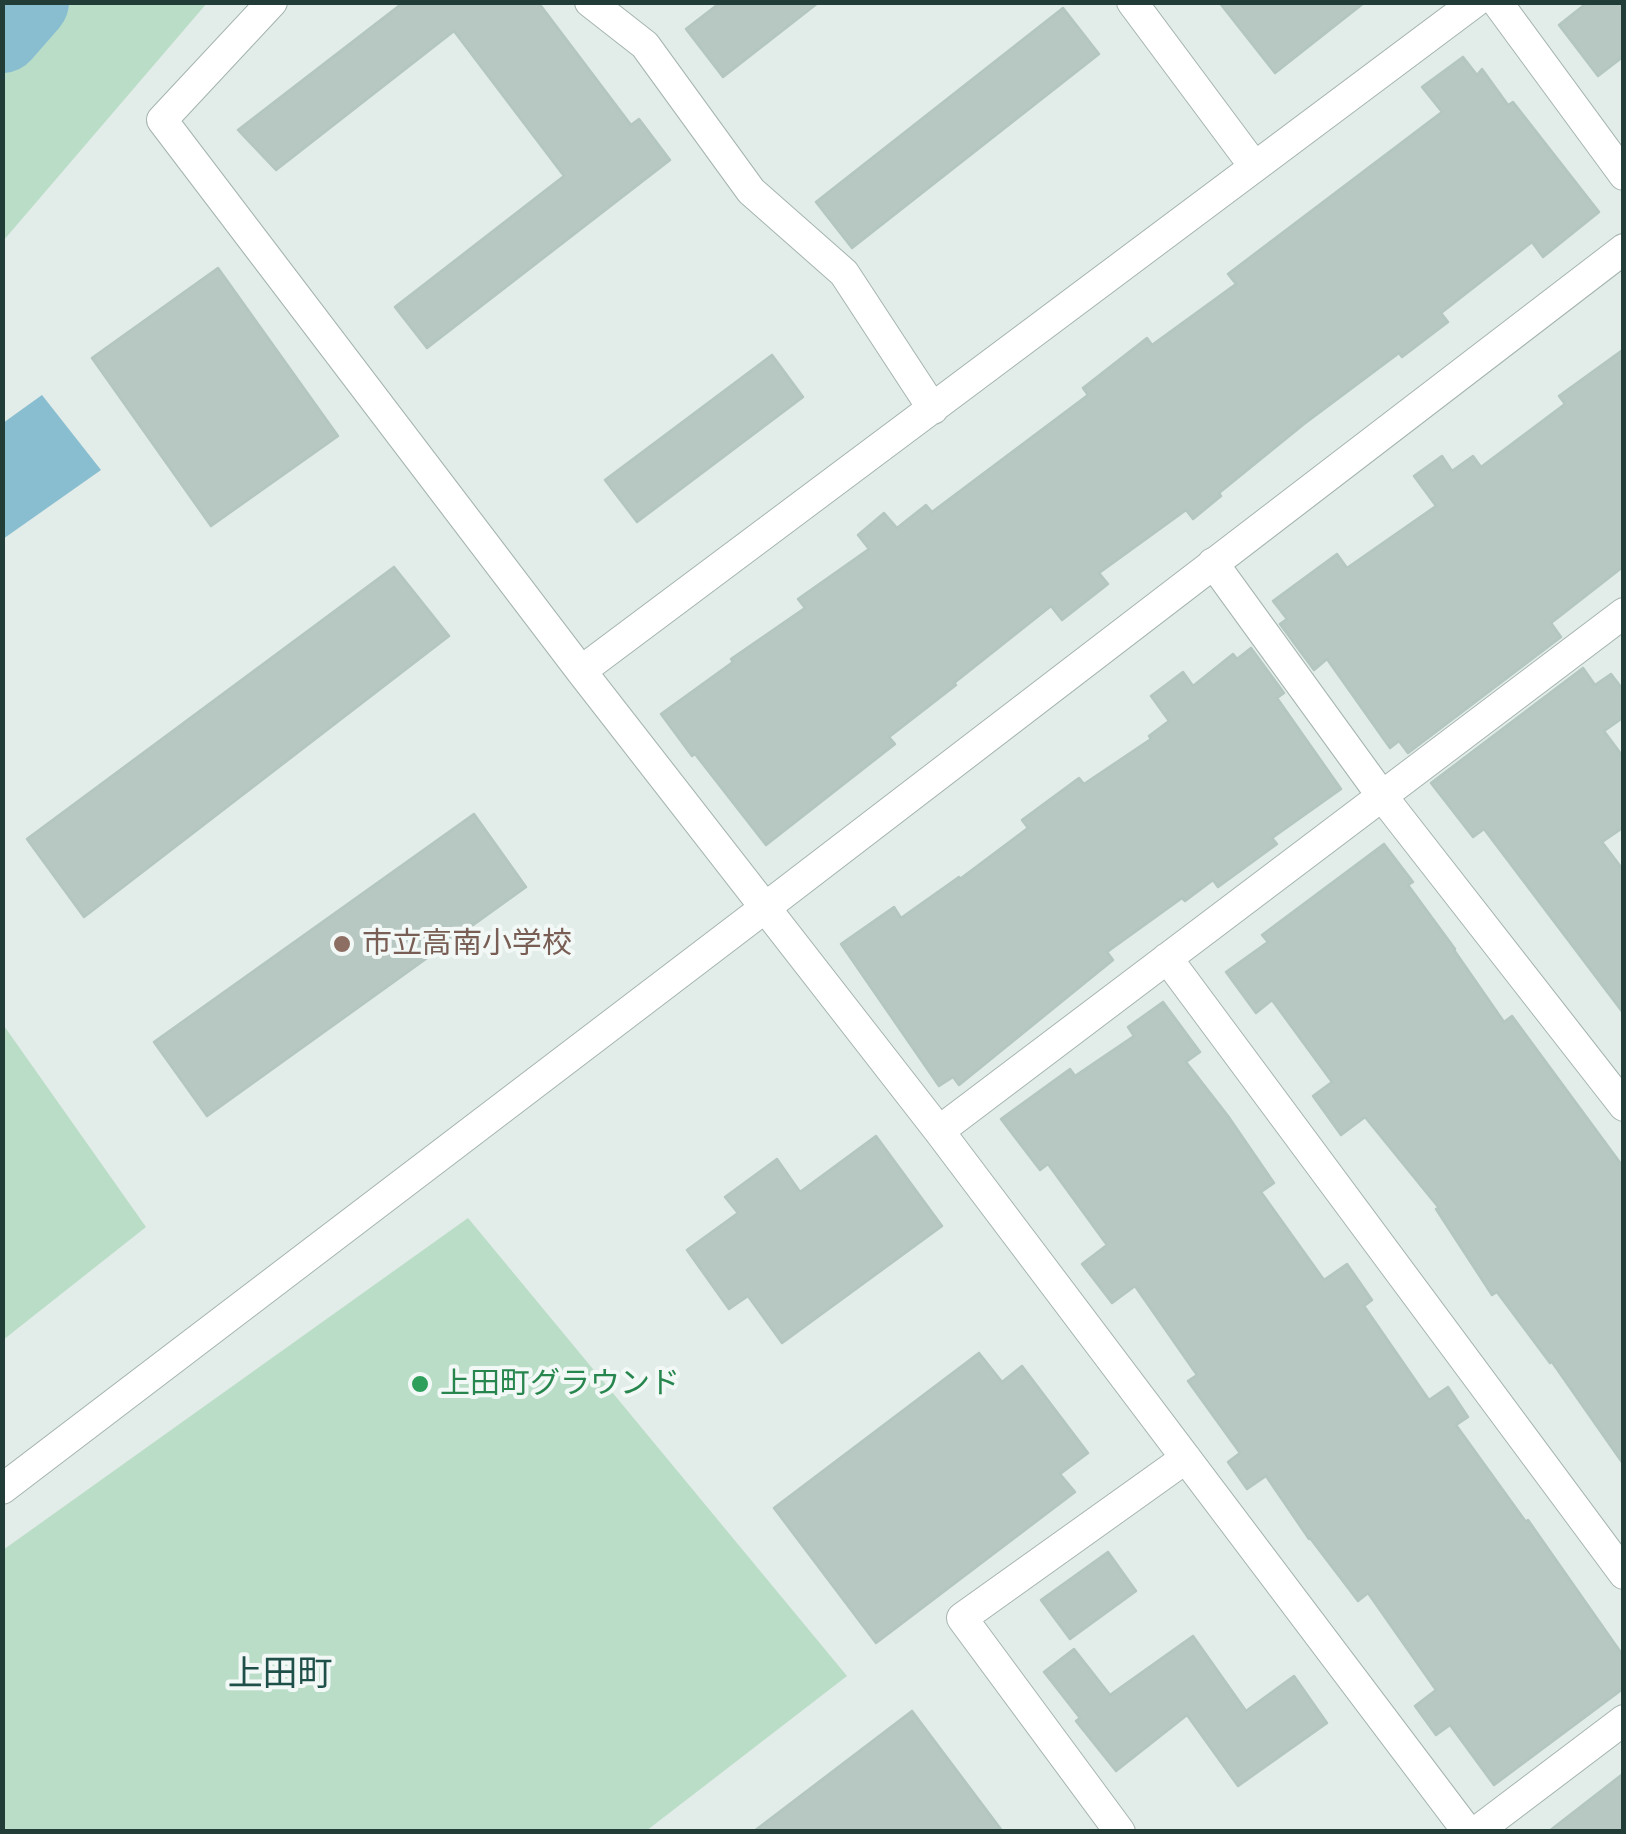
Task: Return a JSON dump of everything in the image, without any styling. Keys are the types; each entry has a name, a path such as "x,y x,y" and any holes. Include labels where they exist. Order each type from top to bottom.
{"street":[{"path":"272,2 162,120 581,671 939,1131 1468,1832"},
{"path":"590,2 646,46 751,191 844,273 933,409"},
{"path":"1132,2 1254,166"},
{"path":"581,671 1475,2"},
{"path":"1497,2 1624,176"},
{"path":"2,1488 1624,250"},
{"path":"1213,563 1382,796 1624,1106"},
{"path":"939,1131 1621,619"},
{"path":"1167,958 1624,1574"},
{"path":"1120,1832 962,1618 1186,1458"},
{"path":"1476,1832 1624,1720"}],"green space":[{"path":"2,3 207,3 3,241"},
{"path":"2,1023 146,1227 3,1340 2,1340"},
{"name":"上田町グラウンド","path":"468,1218 847,1676 646,1831 3,1831 3,1550"}],"water":[{"path":"42,395 101,470 3,539 3,423"}],"building":[{"path":"404,2 538,2 631,125 639,119 670,160 427,348 395,307 564,176 454,31 276,170 238,130"},
{"path":"721,2 819,2 723,77 686,29"},
{"path":"1219,2 1365,2 1275,73"},
{"path":"1588,2 1624,2 1624,56 1598,76 1559,25"},
{"path":"1063,8 1099,54 852,248 816,202"},
{"path":"1463,57 1477,75 1482,69 1508,105 1513,102 1599,212 1543,257 1532,242 1441,313 1448,322 1402,357 1399,353 1304,424 1193,519 1186,510 1099,573 1108,584 1062,620 1051,606 889,737 895,744 766,845 661,714 805,608 798,599 869,549 858,535 884,513 897,528 926,505 932,512 1088,395 1083,388 1147,338 1152,345 1236,284 1228,274 1442,112 1422,87"},
{"path":"218,268 338,436 211,526 92,358"},
{"path":"1624,349 1624,566 1551,623 1561,637 1408,753 1399,741 1390,748 1327,659 1314,670 1280,624 1287,619 1273,601 1337,554 1347,568 1436,506 1414,476 1442,456 1452,471 1473,456 1481,467 1565,404 1559,396"},
{"path":"772,355 803,397 637,522 605,480"},
{"path":"394,567 449,636 84,917 27,839"},
{"path":"1251,648 1284,693 1277,698 1341,789 1272,838 1277,844 1218,887 1213,880 1185,901 1182,898 1107,952 1113,960 959,1085 953,1077 939,1086 841,944 894,907 901,918 960,879 1028,828 1022,820 1079,778 1084,784 1151,739 1149,736 1169,721 1151,696 1183,672 1193,686 1233,654 1237,659"},
{"path":"1583,668 1595,685 1611,674 1624,691 1624,717 1604,731 1624,758 1624,827 1602,842 1624,871 1624,1014 1484,829 1473,837 1431,783"},
{"path":"474,814 526,887 207,1116 154,1042"},
{"path":"1384,844 1413,882 1408,885 1504,1022 1512,1016 1624,1168 1624,1465 1552,1362 1497,1292 1492,1295 1436,1209 1439,1208 1365,1117 1341,1135 1313,1096 1332,1082 1272,1000 1256,1013 1226,972 1268,942 1262,935"},
{"path":"1163,1002 1200,1052 1186,1062 1274,1183 1261,1192 1324,1280 1347,1264 1372,1300 1364,1306 1429,1400 1448,1387 1468,1417 1456,1425 1624,1657 1624,1688 1494,1785 1450,1725 1436,1735 1415,1706 1436,1690 1368,1593 1358,1601 1266,1476 1247,1489 1228,1462 1240,1453 1188,1381 1197,1375 1135,1286 1112,1303 1082,1264 1107,1245 1048,1164 1040,1170 1001,1119 1070,1069 1075,1076 1134,1036 1128,1027"},
{"path":"876,1136 942,1226 782,1343 748,1296 729,1309 687,1250 738,1213 725,1197 777,1159 800,1192"},
{"path":"979,1353 1002,1382 1022,1366 1088,1453 1060,1474 1075,1492 876,1643 774,1508"},
{"path":"1108,1552 1136,1591 1070,1639 1041,1600"},
{"path":"1193,1636 1246,1711 1294,1676 1327,1723 1238,1786 1187,1715 1116,1771 1044,1672 1074,1649 1110,1695"},
{"path":"912,1711 1003,1832 753,1832"},
{"path":"1624,1773 1624,1832 1548,1832"}],"waterway":[{"path":"2,34 30,2"}],"place":[{"name":"市立高南小学校","path":"342,944"},
{"name":"上田町グラウンド","path":"420,1384"}],"district":[{"name":"上田町","path":"280,1675"}]}
